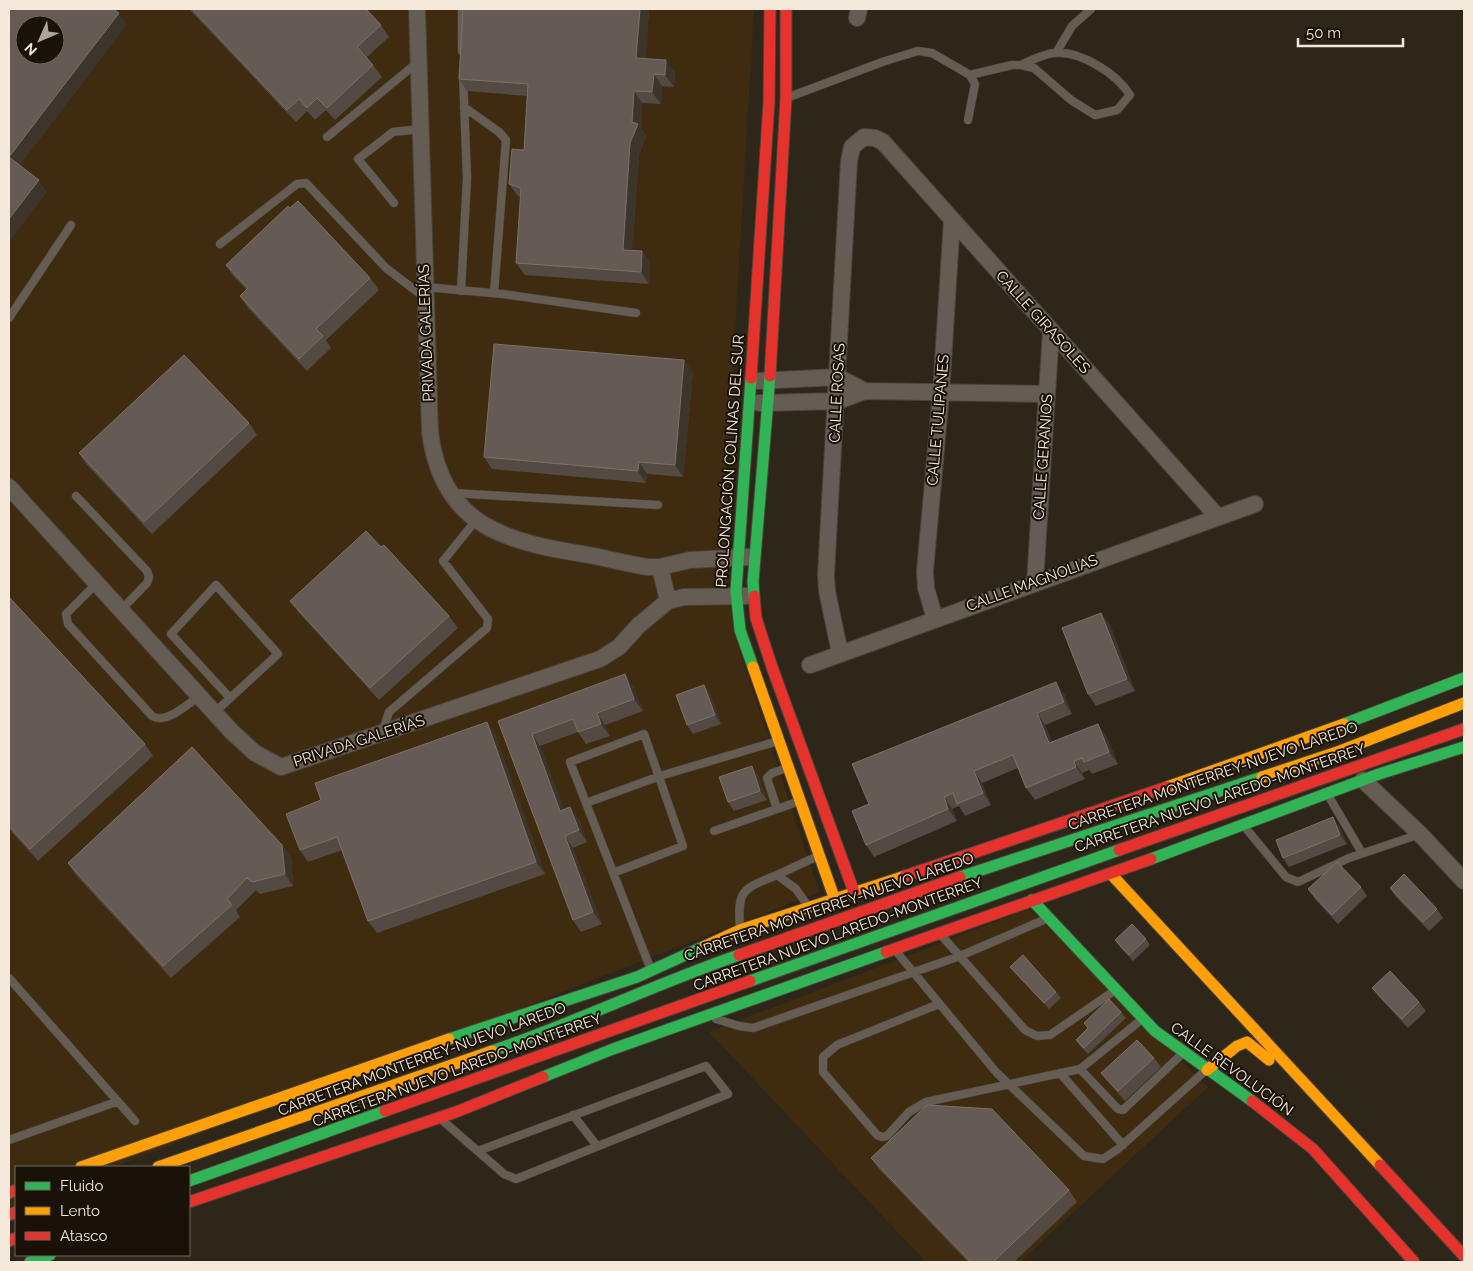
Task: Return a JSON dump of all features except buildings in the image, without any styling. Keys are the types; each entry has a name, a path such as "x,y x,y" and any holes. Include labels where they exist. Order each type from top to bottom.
{"main road":[{"name":"PROLONGACIÓN COLINAS DEL SUR","path":"770,9 770,102 737,598 740,630 788,768 809,798 854,892"},
{"name":"PROLONGACIÓN COLINAS DEL SUR","path":"786,9 786,98 768,402 753,582 756,618 806,762 809,798 819,856 834,900"},
{"path":"678,960 740,930 1028,836 1330,730 1464,678"},
{"name":"CARRETERA MONTERREY-NUEVO LAREDO","path":"161,1166 525,1040 658,985 937,884 1340,750 1464,702"},
{"name":"CARRETERA NUEVO LAREDO-MONTERREY","path":"190,1181 1312,781 1464,729"},
{"path":"190,1202 456,1112 613,1049 1032,900 1111,874 1328,794 1464,740"},
{"path":"1379,774 1464,747"},
{"path":"937,884 945,875 1028,836"},
{"name":"CALLE REVOLUCIÓN","path":"1111,874 1464,1256"},
{"name":"CALLE REVOLUCIÓN","path":"1032,900 1155,1032 1279,1121 1313,1149 1414,1262"},
{"path":"525,1040 651,970 678,960 795,926 822,926"},
{"path":"84,1166 502,1020 637,977"},
{"path":"1207,1070 1236,1046 1247,1042 1283,1070 1291,1070"},
{"path":"493,1073 613,1049"},
{"path":"30,1262 47,1256"}],"street":[{"name":"PRIVADA GALERÍAS","path":"417,9 430,432 437,468 450,493 477,520 512,540 634,565 660,567 690,560 756,556"},
{"name":"CALLE GIRASOLES","path":"864,137 875,138 883,142 1217,516"},
{"name":"CALLE ROSAS","path":"840,653 827,591 826,574 838,401 849,161 852,147 864,137"},
{"name":"CALLE TULIPANES","path":"935,619 926,588 925,571 941,392 952,220"},
{"name":"CALLE GERANIOS","path":"1035,582 1051,331"},
{"path":"751,381 838,377 865,391"},
{"path":"751,402 838,401 865,391 1047,394"},
{"name":"PRIVADA GALERÍAS","path":"9,487 215,712 255,753 281,767 600,659 619,647 668,601"},
{"name":"CALLE MAGNOLIAS","path":"810,665 1217,516 1255,504"},
{"path":"660,567 668,601 684,597 737,598 755,594"},
{"path":"1363,780 1420,834 1464,882"}],"lane":[{"path":"462,9 462,61"},
{"path":"1056,53 1072,26 1091,9"},
{"path":"770,102 918,51 932,53 970,75 975,84 968,120"},
{"path":"970,75 1021,64 1056,53 1093,64 1115,76 1130,95 1117,110 1095,115 1071,100 1034,68 1021,64"},
{"path":"327,137 418,62"},
{"path":"461,290 467,178 462,70"},
{"path":"464,107 499,132 506,140 494,293"},
{"path":"394,203 358,159 393,132 420,128"},
{"path":"220,244 297,184 306,183 386,268 425,292 461,290 494,293 636,313"},
{"path":"9,318 71,226"},
{"path":"450,493 658,505"},
{"path":"76,496 147,571 149,577 147,583 121,610"},
{"path":"382,734 389,712 487,628 488,619 443,561 477,520"},
{"path":"97,583 66,614 68,624 152,716 157,719 164,719 200,696"},
{"path":"215,712 278,654 216,585 172,634 230,698"},
{"path":"614,873 683,846 644,734 570,762 658,985"},
{"path":"586,803 660,776 797,735"},
{"path":"777,810 767,778 772,773 806,762"},
{"path":"1328,794 1362,853"},
{"path":"714,831 809,798"},
{"path":"1243,824 1286,878 1298,882 1362,853 1420,834"},
{"path":"740,930 739,908 742,895 749,887 819,856"},
{"path":"777,875 796,889 808,907"},
{"path":"706,1016 739,1026 753,1028 960,956 1050,918"},
{"path":"940,933 1025,1030 1037,1036 1050,1035 1116,990"},
{"path":"894,949 996,1072 1084,1156 1103,1159 1123,1145 1207,1070"},
{"path":"9,978 116,1102 135,1121"},
{"path":"940,1004 837,1045 823,1058 823,1072 878,1136 882,1138 887,1136 909,1112 926,1102 1080,1069 1143,1019"},
{"path":"1080,1069 1118,1109 1123,1110 1183,1052"},
{"path":"438,1117 504,1174 516,1179 728,1094 706,1066 478,1151"},
{"path":"1060,1073 1123,1145"},
{"path":"9,1140 116,1102"},
{"path":"572,1115 597,1146"}],"shaded area":[{"path":"9,9 754,9 727,466 726,572 734,634 819,892 117,1166 15,1166 15,1205 9,1208"},
{"path":"1029,909 1208,1087 1020,1262 926,1262 709,1032"}],"traffic: fast":[{"path":"754,596 753,582 770,376"},
{"path":"751,378 736,591 740,630 753,667"},
{"path":"1344,724 1464,678"},
{"path":"1151,859 1379,774 1464,747"},
{"path":"960,877 1262,777"},
{"path":"750,981 1119,850"},
{"path":"1032,900 1155,1031 1252,1101"},
{"path":"449,1039 637,977 705,946"},
{"path":"543,1077 613,1049 886,952"},
{"path":"492,1051 739,955"},
{"path":"190,1181 385,1111"},
{"path":"30,1262 47,1256"}],"traffic: slow":[{"path":"753,667 835,900"},
{"path":"1262,777 1340,751 1464,703"},
{"path":"1167,787 1344,724"},
{"path":"1111,874 1380,1165"},
{"path":"705,946 740,930 905,876"},
{"path":"84,1166 449,1039"},
{"path":"1207,1070 1237,1046 1247,1042 1269,1060"},
{"path":"161,1166 492,1051"}],"traffic: jam":[{"path":"751,378 769,102 770,9"},
{"path":"770,376 786,98 786,9"},
{"path":"754,596 756,618 772,667 854,892"},
{"path":"1119,850 1464,729"},
{"path":"905,876 1167,787"},
{"path":"886,952 1151,859"},
{"path":"739,955 960,877"},
{"path":"385,1111 750,981"},
{"path":"190,1202 456,1112 543,1077"},
{"path":"1252,1101 1313,1149 1414,1262"},
{"path":"1380,1165 1464,1256"},
{"path":"9,1193 15,1190"},
{"path":"9,1215 15,1212"},
{"path":"9,1241 15,1238"}]}
